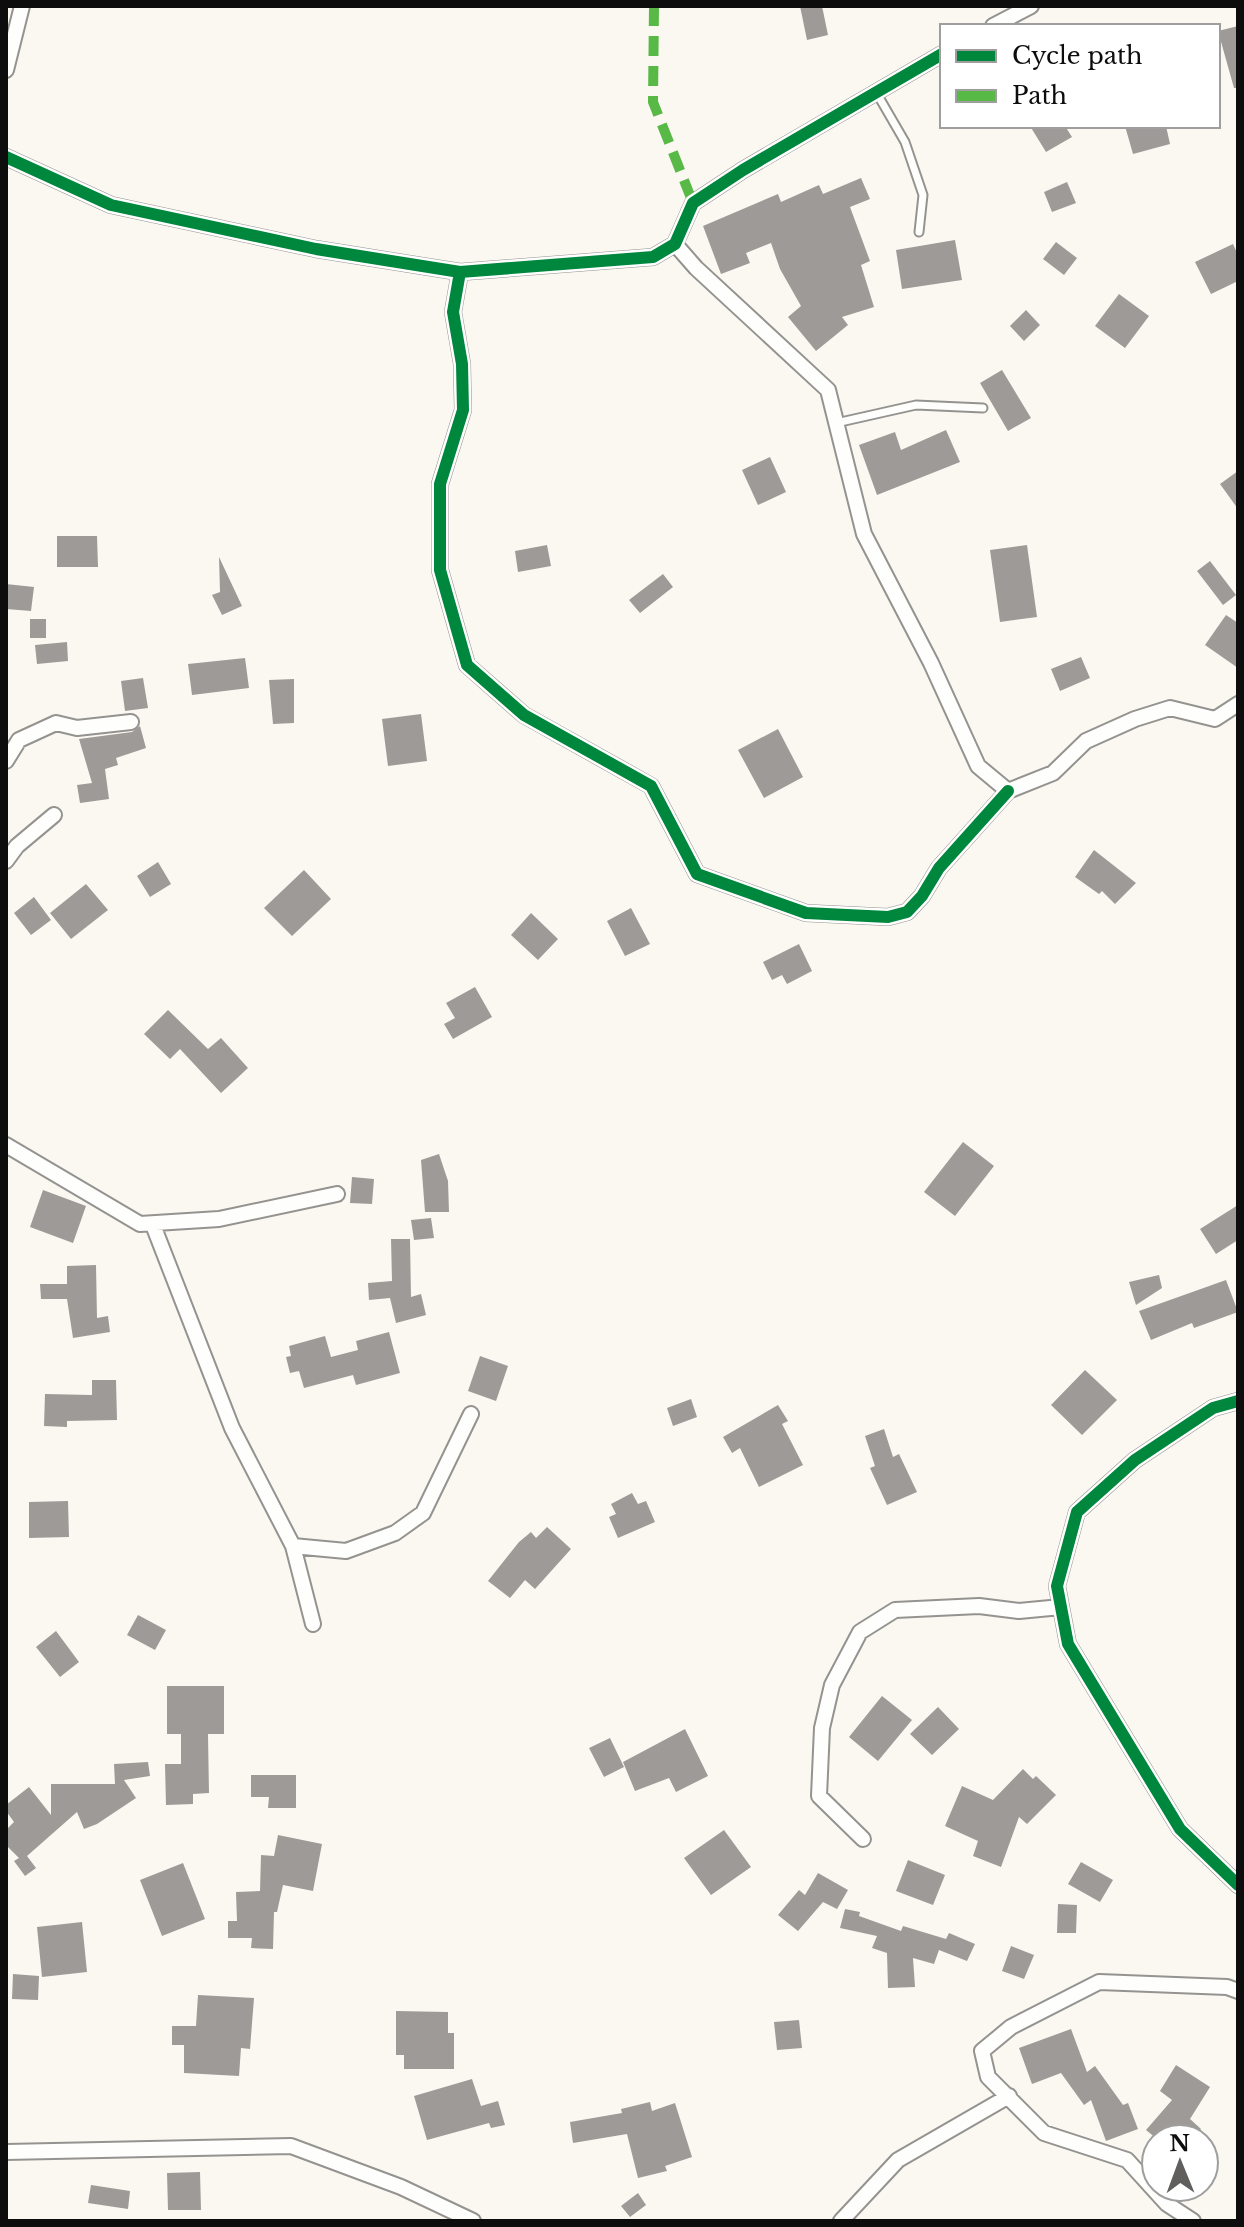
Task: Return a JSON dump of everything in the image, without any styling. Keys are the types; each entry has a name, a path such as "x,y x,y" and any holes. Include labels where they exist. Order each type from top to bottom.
{"street":[{"path":"6,70 22,6"},
{"path":"997,24 1031,6"},
{"path":"6,157 111,205 316,249 460,272 653,257 675,244 693,203 743,170 940,55"},
{"path":"675,244 696,268 828,390 864,534 931,663 978,766 1008,791"},
{"path":"460,272 453,312 462,364 463,410 440,484 440,570 467,665 524,715 651,786 697,874 806,913 888,917 907,912 922,896 939,868 1008,791 1053,773 1086,741 1135,719 1170,708 1215,719 1238,704"},
{"path":"6,761 19,740 56,723 77,728 131,722"},
{"path":"6,861 17,846 54,815"},
{"path":"6,1145 140,1224 219,1219 337,1194"},
{"path":"153,1225 232,1428 293,1546 313,1624"},
{"path":"1238,1401 1213,1408 1135,1460 1077,1512 1057,1586 1068,1644 1180,1829 1238,1885"},
{"path":"293,1546 346,1551 395,1533 423,1513 471,1414"},
{"path":"863,1839 819,1796 822,1728 832,1685 860,1632 895,1610 979,1606 1019,1611 1061,1607"},
{"path":"1193,2221 1167,2204 1127,2160 1044,2133 988,2077 982,2051 1011,2027 1099,1982 1227,1987 1238,1991"},
{"path":"841,2221 898,2160 1009,2096"},
{"path":"6,2152 291,2146 401,2187 473,2221"}],"lane":[{"path":"876,92 905,142 923,195 919,232"},
{"path":"836,423 916,405 983,408"}],"building":[{"path":"800,6 822,6 828,35 807,40"},
{"path":"1238,26 1238,88 1234,88 1220,30"},
{"path":"1031,128 1066,128 1072,137 1046,152"},
{"path":"1126,128 1166,128 1170,144 1133,154"},
{"path":"861,178 870,199 850,207 870,261 861,265 874,307 842,317 848,325 816,351 788,317 801,306 780,269 771,243 746,253 750,263 721,274 703,226 778,194 781,202 819,185 823,194"},
{"path":"1067,182 1076,203 1052,212 1044,192"},
{"path":"955,240 962,280 902,289 896,250"},
{"path":"1056,242 1077,258 1064,275 1043,259"},
{"path":"1233,244 1238,255 1238,281 1211,294 1195,262"},
{"path":"1119,294 1149,316 1125,348 1095,326"},
{"path":"1026,310 1040,325 1024,341 1010,326"},
{"path":"1002,370 1031,418 1008,431 980,383"},
{"path":"946,430 960,462 877,495 859,445 895,432 901,450"},
{"path":"770,457 786,492 758,505 742,470"},
{"path":"1238,471 1238,509 1220,484"},
{"path":"57,536 97,536 98,567 57,567"},
{"path":"547,545 551,566 518,572 515,551"},
{"path":"1027,545 1037,617 1000,622 990,550"},
{"path":"219,557 242,606 222,615 212,595 220,592"},
{"path":"1210,561 1236,595 1223,605 1197,571"},
{"path":"663,574 673,587 640,613 629,600"},
{"path":"6,584 34,587 31,611 6,609"},
{"path":"1226,615 1238,623 1238,668 1205,645"},
{"path":"30,619 46,619 46,638 30,638"},
{"path":"67,642 68,661 37,664 35,645"},
{"path":"1081,657 1090,678 1060,691 1051,669"},
{"path":"245,658 249,688 192,695 188,664"},
{"path":"143,678 148,708 125,711 121,681"},
{"path":"294,679 294,723 273,724 269,680"},
{"path":"421,714 427,761 388,766 382,719"},
{"path":"140,726 146,748 116,758 118,765 105,769 109,799 80,803 77,785 92,783 79,739 132,732"},
{"path":"778,729 803,777 764,798 738,750"},
{"path":"1094,850 1136,883 1115,904 1102,891 1099,894 1075,877"},
{"path":"158,862 171,884 150,897 137,876"},
{"path":"304,870 331,899 292,936 264,908"},
{"path":"86,884 108,910 71,939 50,913"},
{"path":"34,897 51,920 31,935 14,913"},
{"path":"631,908 650,944 625,956 607,921"},
{"path":"531,913 558,939 538,960 511,935"},
{"path":"799,944 812,971 787,984 782,975 772,980 763,962"},
{"path":"475,987 492,1017 453,1039 444,1024 455,1018 446,1003"},
{"path":"168,1010 208,1049 221,1038 248,1068 221,1093 180,1049 170,1059 144,1034"},
{"path":"963,1142 994,1166 955,1216 924,1192"},
{"path":"439,1154 448,1181 449,1212 425,1212 421,1160"},
{"path":"352,1177 374,1179 372,1204 350,1203"},
{"path":"43,1190 86,1206 73,1243 30,1227"},
{"path":"1238,1205 1238,1240 1216,1254 1200,1229"},
{"path":"431,1218 434,1238 414,1240 411,1220"},
{"path":"391,1239 410,1239 411,1297 421,1294 426,1315 396,1323 390,1298 369,1300 368,1283 392,1281"},
{"path":"96,1265 97,1318 108,1316 110,1332 73,1338 67,1299 41,1299 40,1284 67,1284 67,1266"},
{"path":"1159,1275 1162,1288 1136,1305 1129,1282"},
{"path":"1226,1280 1238,1312 1194,1328 1192,1323 1151,1340 1139,1311"},
{"path":"389,1332 400,1373 356,1385 353,1375 304,1388 299,1371 290,1373 286,1357 291,1356 289,1346 325,1336 331,1357 358,1350 356,1341"},
{"path":"480,1356 508,1366 496,1401 468,1391"},
{"path":"1085,1370 1117,1400 1082,1435 1051,1405"},
{"path":"92,1380 116,1380 117,1420 67,1421 67,1427 44,1426 45,1394 92,1395"},
{"path":"691,1399 697,1417 673,1426 667,1408"},
{"path":"778,1405 788,1421 782,1424 803,1465 759,1487 740,1448 732,1453 723,1437"},
{"path":"884,1429 893,1457 899,1454 917,1492 887,1505 870,1468 875,1466 865,1436"},
{"path":"632,1493 638,1504 646,1501 655,1522 618,1538 609,1517 616,1514 611,1504"},
{"path":"68,1501 69,1537 29,1538 29,1502"},
{"path":"547,1527 571,1549 535,1589 525,1580 510,1598 488,1581 519,1542 531,1532 536,1538"},
{"path":"138,1615 166,1630 155,1650 127,1635"},
{"path":"56,1631 79,1662 60,1677 36,1647"},
{"path":"167,1686 224,1686 224,1734 208,1734 209,1793 193,1794 193,1804 166,1805 165,1764 181,1764 181,1734 167,1734"},
{"path":"882,1696 912,1720 878,1761 849,1737"},
{"path":"938,1707 959,1729 932,1755 910,1734"},
{"path":"685,1729 708,1776 676,1792 669,1778 635,1791 623,1762"},
{"path":"610,1738 624,1767 604,1777 589,1748"},
{"path":"148,1762 150,1776 124,1780 136,1798 84,1829 77,1812 27,1856 36,1868 25,1876 14,1861 19,1858 6,1845 6,1830 14,1822 6,1811 6,1805 29,1787 51,1815 51,1784 115,1784 114,1764"},
{"path":"1023,1769 1033,1779 1036,1776 1056,1795 1027,1824 1019,1817 1001,1867 973,1856 978,1841 945,1826 962,1786 993,1800"},
{"path":"251,1775 296,1775 296,1808 268,1808 269,1797 251,1797"},
{"path":"724,1830 751,1867 711,1895 684,1858"},
{"path":"278,1835 322,1844 313,1891 283,1885 277,1912 274,1912 273,1949 251,1948 252,1938 228,1938 228,1921 237,1921 236,1892 260,1891 261,1855 274,1856"},
{"path":"908,1860 945,1875 933,1905 896,1891"},
{"path":"1081,1862 1113,1880 1100,1902 1068,1884"},
{"path":"183,1863 205,1919 162,1936 140,1880"},
{"path":"818,1873 848,1890 837,1909 823,1902 798,1931 778,1915 799,1890 805,1895"},
{"path":"1058,1904 1077,1905 1076,1933 1057,1933"},
{"path":"845,1909 860,1912 859,1916 901,1931 903,1926 946,1939 949,1933 975,1944 967,1961 939,1950 934,1964 913,1958 915,1987 888,1988 887,1953 872,1948 877,1936 840,1928"},
{"path":"82,1922 87,1972 42,1977 37,1927"},
{"path":"1011,1946 1034,1955 1024,1979 1002,1971"},
{"path":"13,1974 39,1976 38,2000 12,1999"},
{"path":"198,1995 254,1998 250,2049 241,2048 239,2076 184,2073 184,2045 172,2045 172,2026 196,2026"},
{"path":"396,2011 448,2012 448,2033 454,2033 454,2069 404,2069 404,2055 396,2055"},
{"path":"799,2020 802,2048 777,2050 774,2022"},
{"path":"1071,2029 1087,2072 1095,2066 1123,2105 1128,2103 1138,2129 1106,2141 1091,2100 1084,2105 1061,2073 1032,2084 1019,2048"},
{"path":"1176,2065 1210,2087 1190,2119 1194,2123 1152,2123 1172,2100 1160,2091"},
{"path":"472,2079 481,2106 498,2101 505,2125 491,2128 489,2123 427,2140 414,2096"},
{"path":"650,2102 652,2111 675,2103 692,2157 665,2166 667,2171 638,2178 627,2134 573,2143 570,2122 622,2113 621,2109"},
{"path":"200,2172 201,2210 168,2210 167,2173"},
{"path":"91,2185 130,2191 128,2209 88,2203"},
{"path":"638,2193 646,2205 630,2217 621,2206"}],"marked path":[{"path":"654,6 653,102 693,203"}],"cycle path":[{"path":"6,157 111,205 316,249 460,272 653,257 675,244 693,203 743,170 940,55"},
{"path":"460,272 453,312 462,364 463,410 440,484 440,570 467,665 524,715 651,786 697,874 806,913 888,917 907,912 922,896 939,868 1008,791"},
{"path":"1238,1401 1213,1408 1135,1460 1077,1512 1057,1586 1068,1644 1180,1829 1238,1885"}]}
